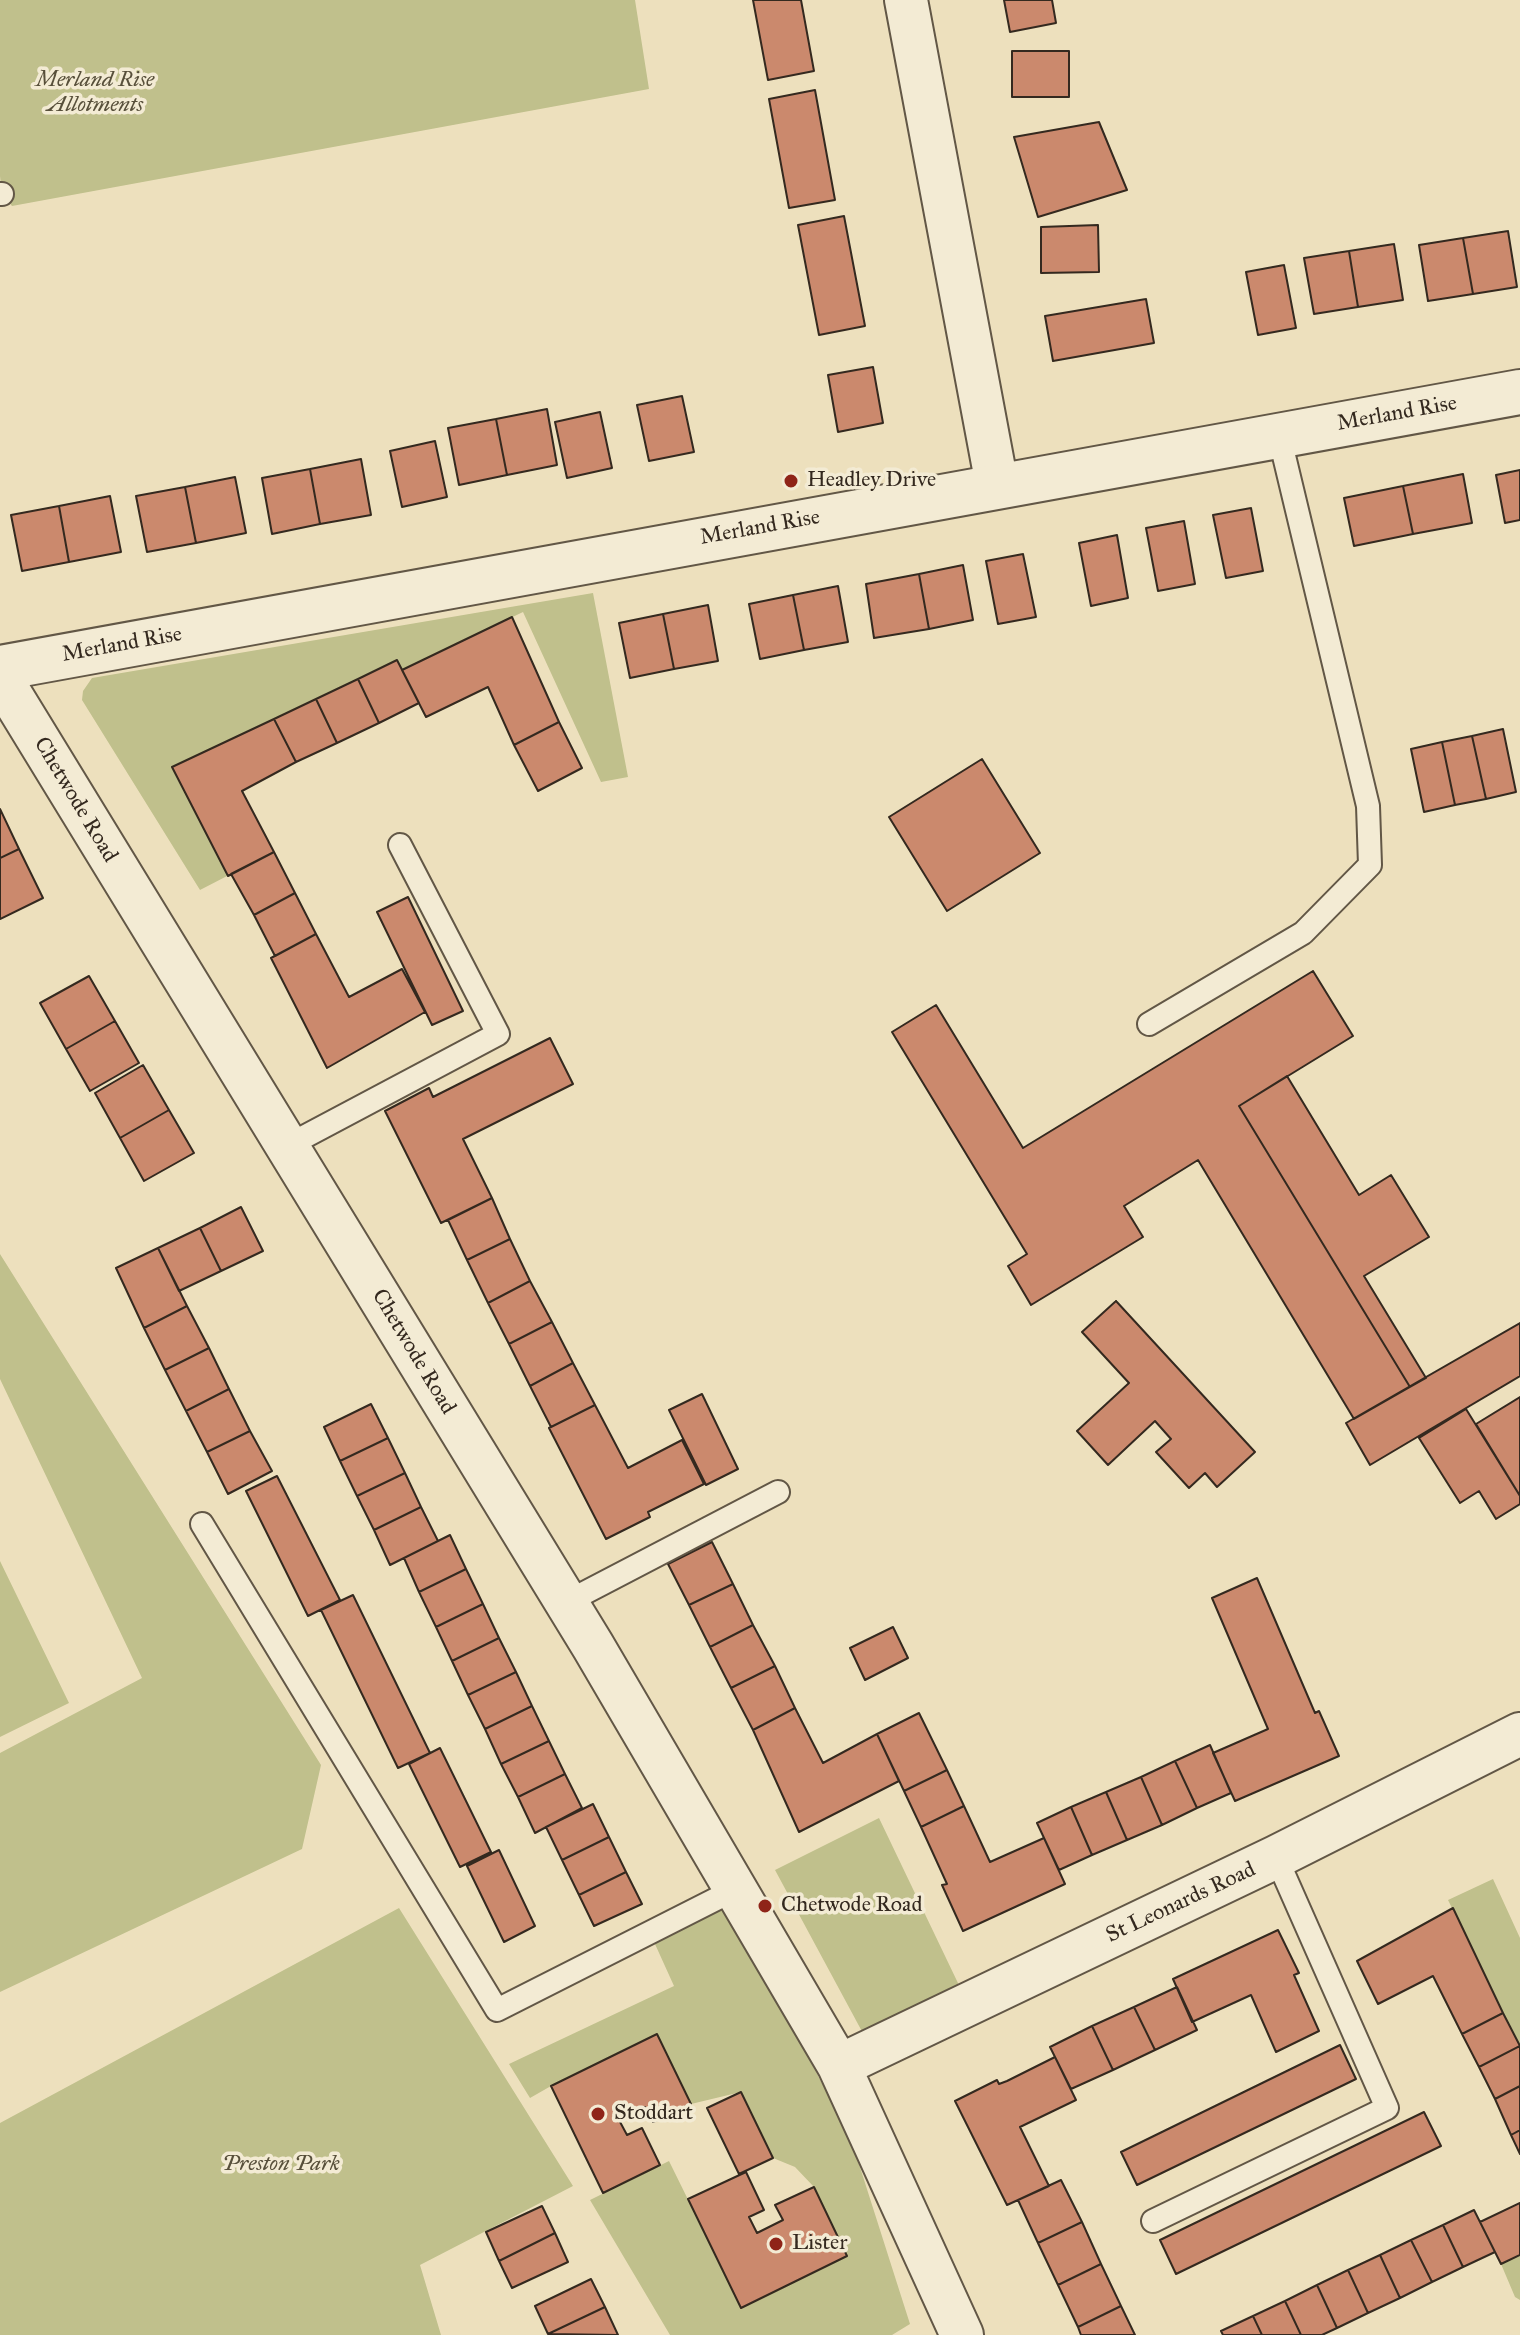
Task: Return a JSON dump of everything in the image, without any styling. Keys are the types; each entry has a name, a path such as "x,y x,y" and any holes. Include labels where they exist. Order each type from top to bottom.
{"street":[{"path":"906,0 997,485"},
{"name":"Merland Rise","path":"0,668 1520,392"},
{"name":"Chetwode Road","path":"0,677 567,1602 839,2066 962,2335"},
{"name":"St Leonards Road","path":"839,2066 1276,1857 1520,1734"}],"lane":[{"path":"1149,1024 1303,933 1370,865 1368,806 1279,435"},
{"path":"287,1146 498,1034 400,845"},
{"path":"567,1602 778,1492"},
{"path":"202,1524 497,2010 734,1890"},
{"path":"1153,2221 1387,2108 1276,1857"}],"green space":[{"name":"Merland Rise Allotments","path":"0,0 635,0 649,89 12,206 2,194 0,176"},
{"path":"593,593 628,777 601,782 523,612 402,670 397,660 172,767 231,874 200,890 82,700 83,691 92,678"},
{"path":"0,1254 321,1765 302,1849 0,1992 0,1753 142,1678 0,1379"},
{"path":"0,1561 69,1703 0,1737"},
{"path":"879,1818 968,2004 872,2050 775,1870"},
{"path":"1493,1879 1520,1938 1520,2046 1448,1900"},
{"path":"716,1899 803,2047 851,2139 910,2324 892,2335 670,2335 590,2200 669,2161 741,2307 847,2256 814,2187 795,2167 773,2158 741,2092 691,2104 551,2086 530,2098 509,2064 674,1986 650,1933"},
{"name":"Preston Park","path":"399,1908 573,2186 420,2265 441,2335 0,2335 0,2123"},
{"path":"1520,2255 1520,2300 1515,2297 1501,2264"}],"building":[{"path":"753,0 801,0 814,71 768,80"},
{"path":"1004,0 1052,0 1056,23 1010,32"},
{"path":"1012,51 1069,51 1069,97 1012,97"},
{"path":"815,90 835,200 789,208 769,99"},
{"path":"1099,122 1127,190 1038,217 1014,137"},
{"path":"844,216 865,326 819,335 798,225"},
{"path":"1098,225 1099,272 1041,273 1041,227"},
{"path":"1508,231 1517,287 1473,294 1463,238"},
{"path":"1463,238 1473,294 1428,301 1419,245"},
{"path":"1394,244 1403,300 1358,307 1349,251"},
{"path":"1349,251 1358,307 1314,314 1304,258"},
{"path":"1284,265 1296,328 1258,335 1246,272"},
{"path":"1146,299 1154,343 1053,361 1045,316"},
{"path":"873,367 883,423 838,432 828,375"},
{"path":"682,396 694,452 649,461 637,405"},
{"path":"547,409 557,465 507,475 496,419"},
{"path":"600,412 612,468 567,478 555,422"},
{"path":"496,419 507,475 459,485 448,428"},
{"path":"435,441 447,497 402,507 390,451"},
{"path":"361,459 371,515 320,524 310,469"},
{"path":"310,469 320,524 272,534 262,478"},
{"path":"1520,470 1520,520 1505,523 1496,475"},
{"path":"1463,474 1472,523 1413,534 1403,486"},
{"path":"235,477 246,533 196,543 185,487"},
{"path":"1403,486 1413,534 1354,546 1344,498"},
{"path":"185,487 196,543 147,552 136,496"},
{"path":"110,496 121,552 69,562 59,506"},
{"path":"59,506 69,562 22,571 11,515"},
{"path":"1251,508 1263,571 1226,578 1213,515"},
{"path":"1184,521 1195,584 1158,591 1146,528"},
{"path":"1117,535 1128,598 1091,606 1079,543"},
{"path":"1023,554 1036,617 998,624 986,561"},
{"path":"963,565 973,620 929,629 919,574"},
{"path":"919,574 929,629 874,638 866,584"},
{"path":"838,586 848,642 804,650 793,595"},
{"path":"793,595 804,650 760,659 749,604"},
{"path":"708,605 718,661 674,669 663,614"},
{"path":"663,614 674,669 630,678 619,623"},
{"path":"512,617 559,722 514,745 488,687 426,717 402,670"},
{"path":"397,660 419,703 379,723 358,679"},
{"path":"358,679 379,723 337,743 316,699"},
{"path":"316,699 337,743 296,762 274,719"},
{"path":"274,719 296,762 242,791 274,852 228,876 172,767"},
{"path":"559,722 582,768 538,791 514,745"},
{"path":"1503,729 1516,792 1486,799 1472,736"},
{"path":"1472,736 1486,799 1455,805 1442,742"},
{"path":"1442,742 1455,805 1424,812 1411,749"},
{"path":"982,759 1040,853 947,911 889,817"},
{"path":"0,809 19,849 0,858"},
{"path":"19,849 43,898 0,919 0,858"},
{"path":"274,852 295,893 254,915 231,874"},
{"path":"295,893 316,934 275,956 254,915"},
{"path":"408,897 463,1011 432,1025 377,912"},
{"path":"316,934 349,997 402,969 425,1012 327,1068 271,958"},
{"path":"1313,971 1353,1036 1239,1106 1410,1387 1354,1419 1198,1160 1124,1206 1143,1237 1031,1305 1008,1266 1027,1254 892,1032 936,1005 1023,1148"},
{"path":"89,976 115,1021 66,1049 40,1003"},
{"path":"115,1021 139,1063 90,1091 66,1049"},
{"path":"550,1038 573,1084 463,1139 492,1198 441,1223 385,1111 429,1088 433,1097"},
{"path":"143,1065 169,1110 120,1138 95,1093"},
{"path":"1287,1076 1359,1195 1391,1175 1429,1237 1364,1276 1426,1378 1410,1387 1239,1106"},
{"path":"169,1110 194,1153 144,1181 120,1138"},
{"path":"492,1198 510,1239 467,1260 448,1220"},
{"path":"241,1207 263,1251 221,1271 200,1228"},
{"path":"200,1228 221,1271 179,1291 158,1248"},
{"path":"510,1239 530,1281 488,1303 467,1260"},
{"path":"158,1248 187,1306 144,1328 116,1268"},
{"path":"530,1281 552,1322 509,1344 488,1303"},
{"path":"1116,1301 1255,1452 1217,1487 1205,1473 1189,1488 1156,1452 1171,1439 1155,1421 1108,1465 1077,1431 1129,1383 1082,1332"},
{"path":"187,1306 209,1348 165,1370 144,1328"},
{"path":"552,1322 573,1363 530,1386 509,1344"},
{"path":"1520,1323 1520,1376 1370,1465 1346,1423"},
{"path":"209,1348 229,1389 186,1411 165,1370"},
{"path":"573,1363 595,1405 551,1427 530,1386"},
{"path":"229,1389 250,1431 207,1452 186,1411"},
{"path":"702,1394 738,1469 706,1485 669,1410"},
{"path":"1520,1397 1520,1496 1476,1424"},
{"path":"371,1404 388,1438 340,1461 324,1427"},
{"path":"595,1405 628,1468 682,1440 704,1484 648,1512 650,1517 606,1539 549,1428"},
{"path":"1466,1409 1520,1496 1520,1504 1496,1519 1479,1491 1460,1503 1419,1438"},
{"path":"250,1431 272,1471 228,1494 207,1452"},
{"path":"388,1438 405,1473 357,1496 340,1461"},
{"path":"405,1473 421,1507 374,1530 357,1496"},
{"path":"277,1476 340,1600 308,1616 246,1491"},
{"path":"421,1507 438,1541 390,1565 374,1530"},
{"path":"450,1535 466,1569 419,1592 404,1558"},
{"path":"712,1542 733,1584 689,1605 668,1564"},
{"path":"466,1569 483,1604 436,1627 419,1592"},
{"path":"1257,1578 1315,1713 1319,1711 1339,1756 1235,1801 1213,1753 1268,1729 1212,1598"},
{"path":"733,1584 753,1625 710,1647 689,1605"},
{"path":"353,1595 430,1753 398,1768 321,1610"},
{"path":"483,1604 499,1638 452,1661 436,1627"},
{"path":"753,1625 775,1666 731,1688 710,1647"},
{"path":"893,1627 908,1658 865,1680 850,1648"},
{"path":"499,1638 516,1672 468,1695 452,1661"},
{"path":"775,1666 795,1708 753,1730 731,1688"},
{"path":"516,1672 532,1706 485,1729 468,1695"},
{"path":"532,1706 549,1741 501,1764 485,1729"},
{"path":"795,1708 823,1763 877,1734 899,1781 799,1832 753,1730"},
{"path":"919,1713 947,1770 904,1791 877,1734"},
{"path":"549,1741 565,1774 518,1797 501,1764"},
{"path":"1210,1745 1231,1793 1197,1808 1175,1761"},
{"path":"440,1748 491,1852 460,1867 409,1764"},
{"path":"1175,1761 1197,1808 1162,1825 1141,1777"},
{"path":"947,1770 964,1806 921,1827 904,1791"},
{"path":"565,1774 582,1808 535,1833 518,1797"},
{"path":"1141,1777 1162,1825 1127,1840 1106,1792"},
{"path":"1106,1792 1127,1840 1092,1855 1071,1807"},
{"path":"593,1804 609,1837 562,1860 546,1827"},
{"path":"964,1806 990,1862 1044,1838 1065,1884 963,1931 942,1885 947,1884 921,1827"},
{"path":"1071,1807 1092,1855 1059,1870 1037,1823"},
{"path":"609,1837 626,1872 579,1895 562,1860"},
{"path":"499,1850 535,1926 504,1942 467,1866"},
{"path":"626,1872 642,1904 594,1926 579,1895"},
{"path":"1453,1908 1503,2013 1462,2034 1433,1976 1378,2004 1357,1961"},
{"path":"1278,1930 1299,1973 1294,1975 1319,2031 1276,2052 1251,1995 1192,2022 1173,1979"},
{"path":"1177,1987 1197,2030 1155,2050 1134,2007"},
{"path":"1134,2007 1155,2050 1113,2070 1092,2026"},
{"path":"1503,2013 1520,2046 1479,2067 1462,2034"},
{"path":"1092,2026 1113,2070 1071,2089 1050,2047"},
{"name":"Stoddart","path":"657,2034 691,2104 653,2122 645,2107 619,2120 627,2135 642,2128 660,2165 603,2193 551,2086"},
{"path":"1340,2045 1356,2079 1137,2185 1121,2152"},
{"path":"1520,2046 1520,2086 1495,2099 1479,2067"},
{"path":"1055,2057 1076,2100 1020,2127 1049,2186 1007,2205 955,2101 997,2080 999,2084 1007,2081"},
{"path":"1520,2086 1520,2130 1511,2135 1495,2099"},
{"path":"741,2092 773,2158 739,2174 707,2108"},
{"path":"1424,2112 1441,2146 1176,2274 1160,2240"},
{"path":"1520,2130 1520,2154 1511,2135"},
{"name":"Lister","path":"746,2172 764,2210 749,2217 757,2233 783,2220 775,2205 814,2187 847,2256 741,2308 688,2199"},
{"path":"1061,2180 1082,2222 1038,2243 1018,2200"},
{"path":"1520,2203 1520,2255 1501,2264 1480,2222"},
{"path":"542,2206 555,2233 499,2261 486,2232"},
{"path":"1474,2210 1495,2252 1463,2267 1443,2225"},
{"path":"1082,2222 1101,2264 1058,2285 1038,2243"},
{"path":"1443,2225 1463,2267 1432,2282 1411,2240"},
{"path":"555,2233 568,2262 512,2288 499,2261"},
{"path":"1411,2240 1432,2282 1400,2298 1380,2255"},
{"path":"1380,2255 1400,2298 1368,2313 1348,2270"},
{"path":"1101,2264 1121,2306 1078,2327 1058,2285"},
{"path":"1348,2270 1368,2313 1337,2328 1317,2285"},
{"path":"591,2279 605,2307 548,2334 535,2306"},
{"path":"1317,2285 1337,2328 1322,2335 1301,2335 1285,2301"},
{"path":"1285,2301 1301,2335 1262,2335 1253,2316"},
{"path":"1121,2306 1135,2335 1081,2335 1078,2327"},
{"path":"605,2307 618,2335 548,2334"},
{"path":"1253,2316 1262,2335 1223,2335 1221,2331"}],"place":[{"name":"Headley Drive","path":"791,481"},
{"name":"Chetwode Road","path":"765,1906"},
{"name":"Stoddart","path":"598,2114"},
{"name":"Lister","path":"776,2244"}]}
